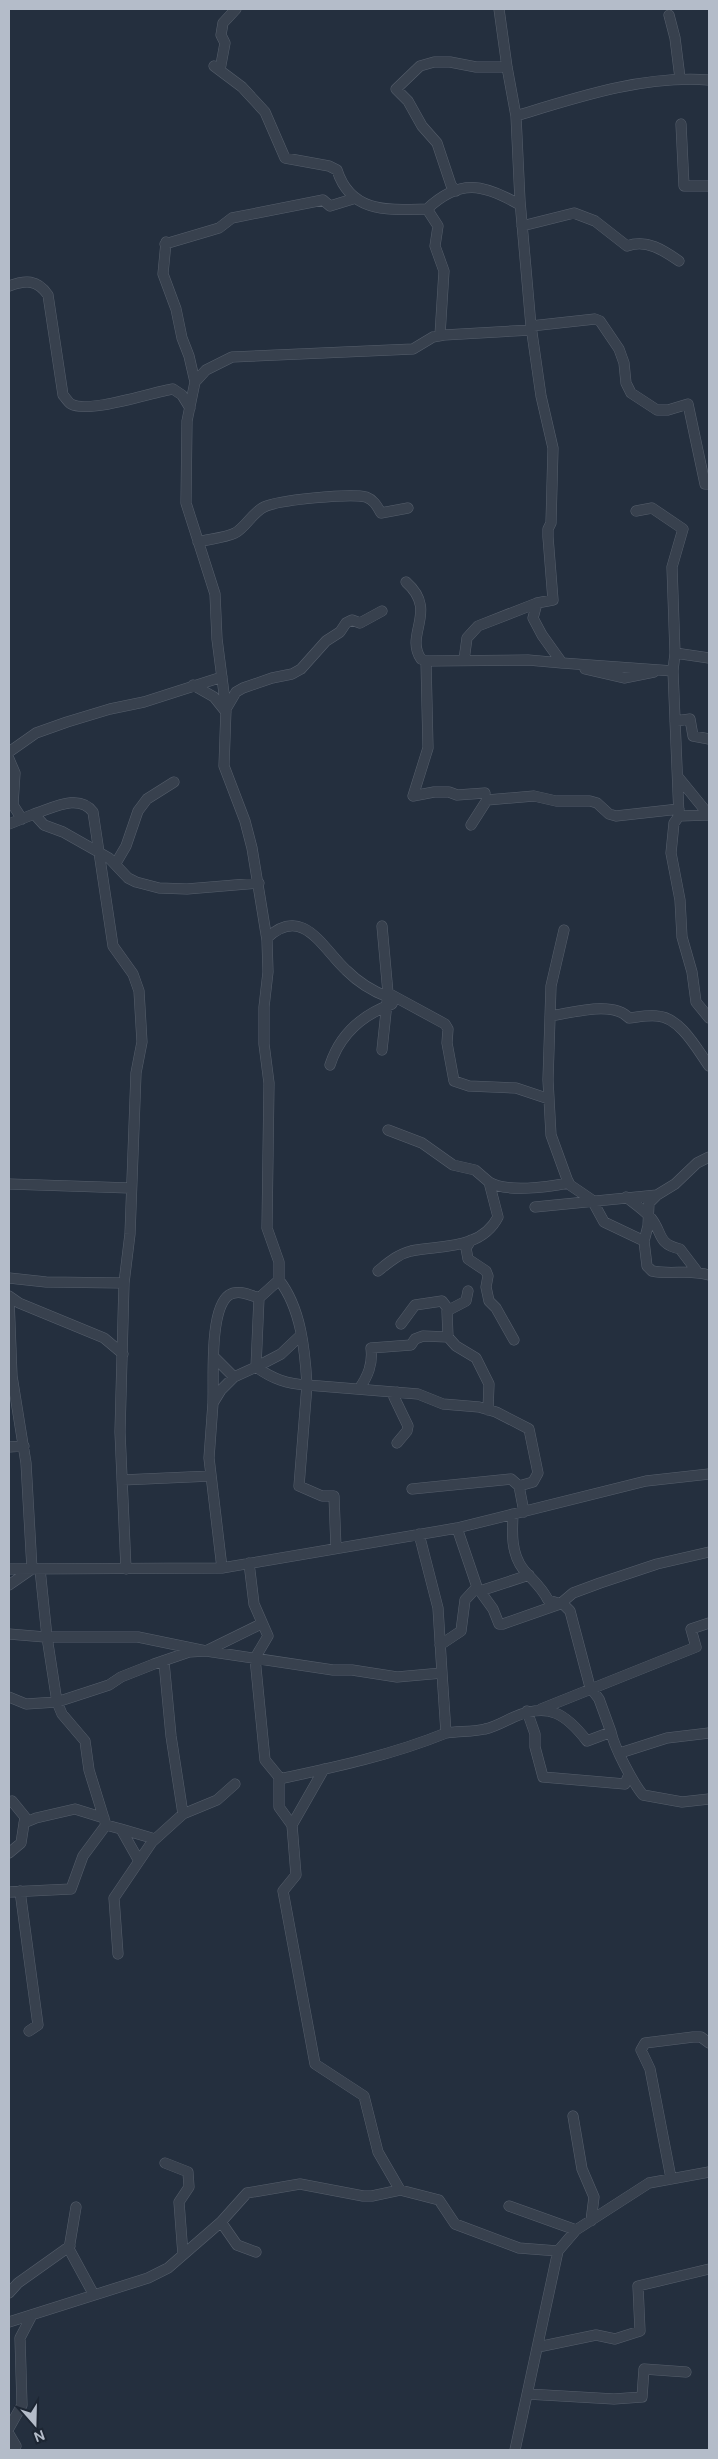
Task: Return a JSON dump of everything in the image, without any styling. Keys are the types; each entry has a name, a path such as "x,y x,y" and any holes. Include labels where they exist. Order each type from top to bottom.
{"street":[{"path":"236,9 223,23 221,35 225,43 217,68 242,87 265,112 286,158 329,166 338,170 341,182 356,198 385,210 427,209 436,201 456,191 472,187 486,188 520,205"},
{"path":"464,660 467,638 478,626 537,603 553,600 548,529 551,524 553,448 541,396 531,328 520,205 516,116 499,9"},
{"path":"669,15 675,38 680,78"},
{"path":"456,191 451,185 438,143 422,126 408,101 396,89 420,66 434,62 450,62 476,67 507,67"},
{"path":"516,116 586,94 680,78 709,80"},
{"path":"682,124 684,186 709,186"},
{"path":"336,1548 334,1496 322,1496 300,1486 307,1385 306,1364 295,1310 288,1291 279,1280 278,1262 267,1228 269,1084 264,1044 264,1007 268,972 267,938 259,883 245,821 225,771 226,710 216,639 215,594 186,503 187,421 195,382 176,309 164,274 166,243 219,228 232,218 323,200 330,206 356,198"},
{"path":"427,209 438,226 435,246 444,271 440,335"},
{"path":"522,226 574,213 595,221 627,246 638,242 647,244 663,250 679,261"},
{"path":"9,286 33,282 42,286 48,295 63,395 71,404 83,406 129,400 173,390 182,395 190,408"},
{"path":"195,382 206,370 232,357 413,349 440,335 531,328 595,319 600,321 619,348 624,363 626,383 631,392 657,410 668,410 688,404 705,484 709,484"},
{"path":"198,542 235,533 258,511 274,504 318,498 354,496 367,497 376,503 381,513 408,508"},
{"path":"636,511 652,508 683,529 672,567 675,653 673,671 679,812 674,823 671,853 680,900 682,937 692,972 696,1002 709,1018"},
{"path":"406,582 418,594 421,601 416,647 418,654 426,661 528,660 673,671"},
{"path":"537,603 533,618 562,664"},
{"path":"226,710 236,692 272,678 292,674 301,669 326,641 340,632 346,623 352,620 360,623 382,611"},
{"path":"675,653 709,658"},
{"path":"426,661 428,748 413,796 434,792 448,792 457,795 485,793"},
{"path":"9,752 36,733 110,709 144,702 222,677"},
{"path":"193,685 214,697 226,710"},
{"path":"675,721 690,719 693,736 709,740"},
{"path":"9,759 15,773 14,805 22,819"},
{"path":"678,778 709,814"},
{"path":"116,863 126,846 138,811 147,799 174,782"},
{"path":"471,824 485,807 487,800 534,796 556,802 590,801 597,803 609,814 616,816 679,812 709,814"},
{"path":"9,824 70,803 85,803 93,812 101,854 106,904 113,946 133,974 139,991 142,1042 136,1074 130,1188 130,1234 124,1283 120,1432 126,1569"},
{"path":"34,814 44,825 63,832 116,863 128,878 159,888 204,888 259,883"},
{"path":"382,926 388,999 382,1050"},
{"path":"267,938 274,931 285,927 302,928 321,940 345,970 375,992 388,999 400,1000 445,1024 448,1029 447,1043 454,1081 469,1086 516,1088 549,1099"},
{"path":"564,930 551,986 549,1099 552,1135 568,1183 592,1200 604,1222 644,1241"},
{"path":"330,1066 336,1048 358,1022 388,999"},
{"path":"550,1016 609,1008 624,1012 629,1018 665,1017 683,1031 709,1066"},
{"path":"388,1130 422,1143 453,1165 475,1170 496,1186 506,1188 551,1186 568,1183"},
{"path":"709,1157 697,1162 675,1184 649,1203 648,1226 644,1241 647,1266 652,1272 672,1273 696,1270 709,1274"},
{"path":"378,1271 404,1254 450,1247 484,1234 495,1224 498,1217 489,1182"},
{"path":"9,1184 130,1188"},
{"path":"551,1186 570,1193 579,1192"},
{"path":"535,1207 658,1195"},
{"path":"626,1197 648,1215 662,1241 670,1247 680,1249 696,1270"},
{"path":"471,1240 466,1248 468,1259 486,1271 488,1276 486,1287 489,1301 496,1308 514,1340"},
{"path":"9,1278 46,1282 124,1283"},
{"path":"256,1367 260,1298 279,1280"},
{"path":"448,1338 447,1311 466,1301 468,1291"},
{"path":"222,1568 209,1458 216,1320 222,1302 230,1294 240,1292 260,1298"},
{"path":"9,1297 19,1303 104,1338 123,1354"},
{"path":"9,1297 12,1376 24,1446 36,1569 57,1702 62,1714 85,1741 89,1770 105,1821 83,1856 71,1889 9,1892"},
{"path":"401,1324 415,1305 442,1301 449,1310"},
{"path":"213,1403 221,1390 234,1378 281,1354 300,1336"},
{"path":"359,1389 368,1376 372,1359 371,1348 411,1345 415,1339 422,1336 448,1338 456,1346 476,1358 489,1384 488,1410"},
{"path":"214,1358 234,1378"},
{"path":"256,1367 272,1378 292,1384 418,1394 442,1404 488,1410 529,1429 538,1473 533,1482 519,1486"},
{"path":"397,1392 394,1397 408,1426 407,1431 397,1443"},
{"path":"9,1447 24,1446"},
{"path":"9,1569 222,1568 458,1528 616,1486 668,1477 709,1474"},
{"path":"122,1480 211,1476"},
{"path":"412,1488 511,1479 519,1486 524,1512"},
{"path":"513,1514 513,1546 521,1567 542,1587 548,1600 560,1604 570,1611 590,1687 599,1699 612,1739 629,1774 643,1795 682,1802 709,1799"},
{"path":"458,1528 477,1590 493,1610 499,1624 560,1604 573,1593 600,1583 657,1564 709,1552"},
{"path":"419,1534 438,1608 446,1733"},
{"path":"249,1563 254,1604 261,1624 268,1636 269,1660"},
{"path":"9,1585 36,1569"},
{"path":"440,1644 461,1631 465,1600 477,1590 529,1575"},
{"path":"279,1779 414,1746 446,1733 486,1729 527,1711 541,1709 590,1687 615,1681 653,1662 696,1647 691,1629 709,1623"},
{"path":"9,1697 26,1704 57,1702 110,1685 129,1674 189,1652 206,1651 261,1624"},
{"path":"9,1634 47,1637 138,1637 206,1651 397,1677 442,1673"},
{"path":"268,1636 255,1658 265,1760 279,1779 279,1807 292,1826 296,1875 283,1891 315,2064 364,2096 378,2152 400,2190"},
{"path":"164,1662 171,1736 183,1814"},
{"path":"541,1709 558,1714 576,1726 587,1742 611,1732"},
{"path":"527,1711 535,1734 535,1747 543,1777 625,1784 629,1774"},
{"path":"620,1753 667,1738 709,1733"},
{"path":"292,1826 324,1769"},
{"path":"118,1954 114,1898 139,1861 155,1839 183,1814 217,1800 235,1784"},
{"path":"9,1853 21,1843 24,1823 24,1818 12,1801"},
{"path":"24,1823 36,1818 74,1809 121,1829 155,1839"},
{"path":"121,1829 139,1861"},
{"path":"20,1891 38,2025 29,2031"},
{"path":"671,2178 650,2069 641,2050 645,2043 681,2038 702,2037 709,2043"},
{"path":"573,2116 582,2169 594,2197 591,2220"},
{"path":"165,2163 188,2172 188,2187 179,2202 183,2255"},
{"path":"515,2450 558,2251 576,2230 649,2182 709,2172"},
{"path":"20,2338 9,2323 148,2278 168,2268 221,2222 247,2193 300,2184 363,2196 400,2190 440,2200 455,2224 490,2239 519,2248 558,2251"},
{"path":"509,2206 576,2230"},
{"path":"76,2207 70,2246 94,2295"},
{"path":"221,2222 237,2245 256,2252"},
{"path":"9,2293 18,2283 70,2246"},
{"path":"538,2347 596,2335 615,2339 640,2331 638,2286 709,2269"},
{"path":"9,2428 22,2405 20,2338 32,2315"},
{"path":"527,2394 614,2399 642,2396 644,2369 686,2372"},
{"path":"9,2434 16,2446 9,2450"}]}
